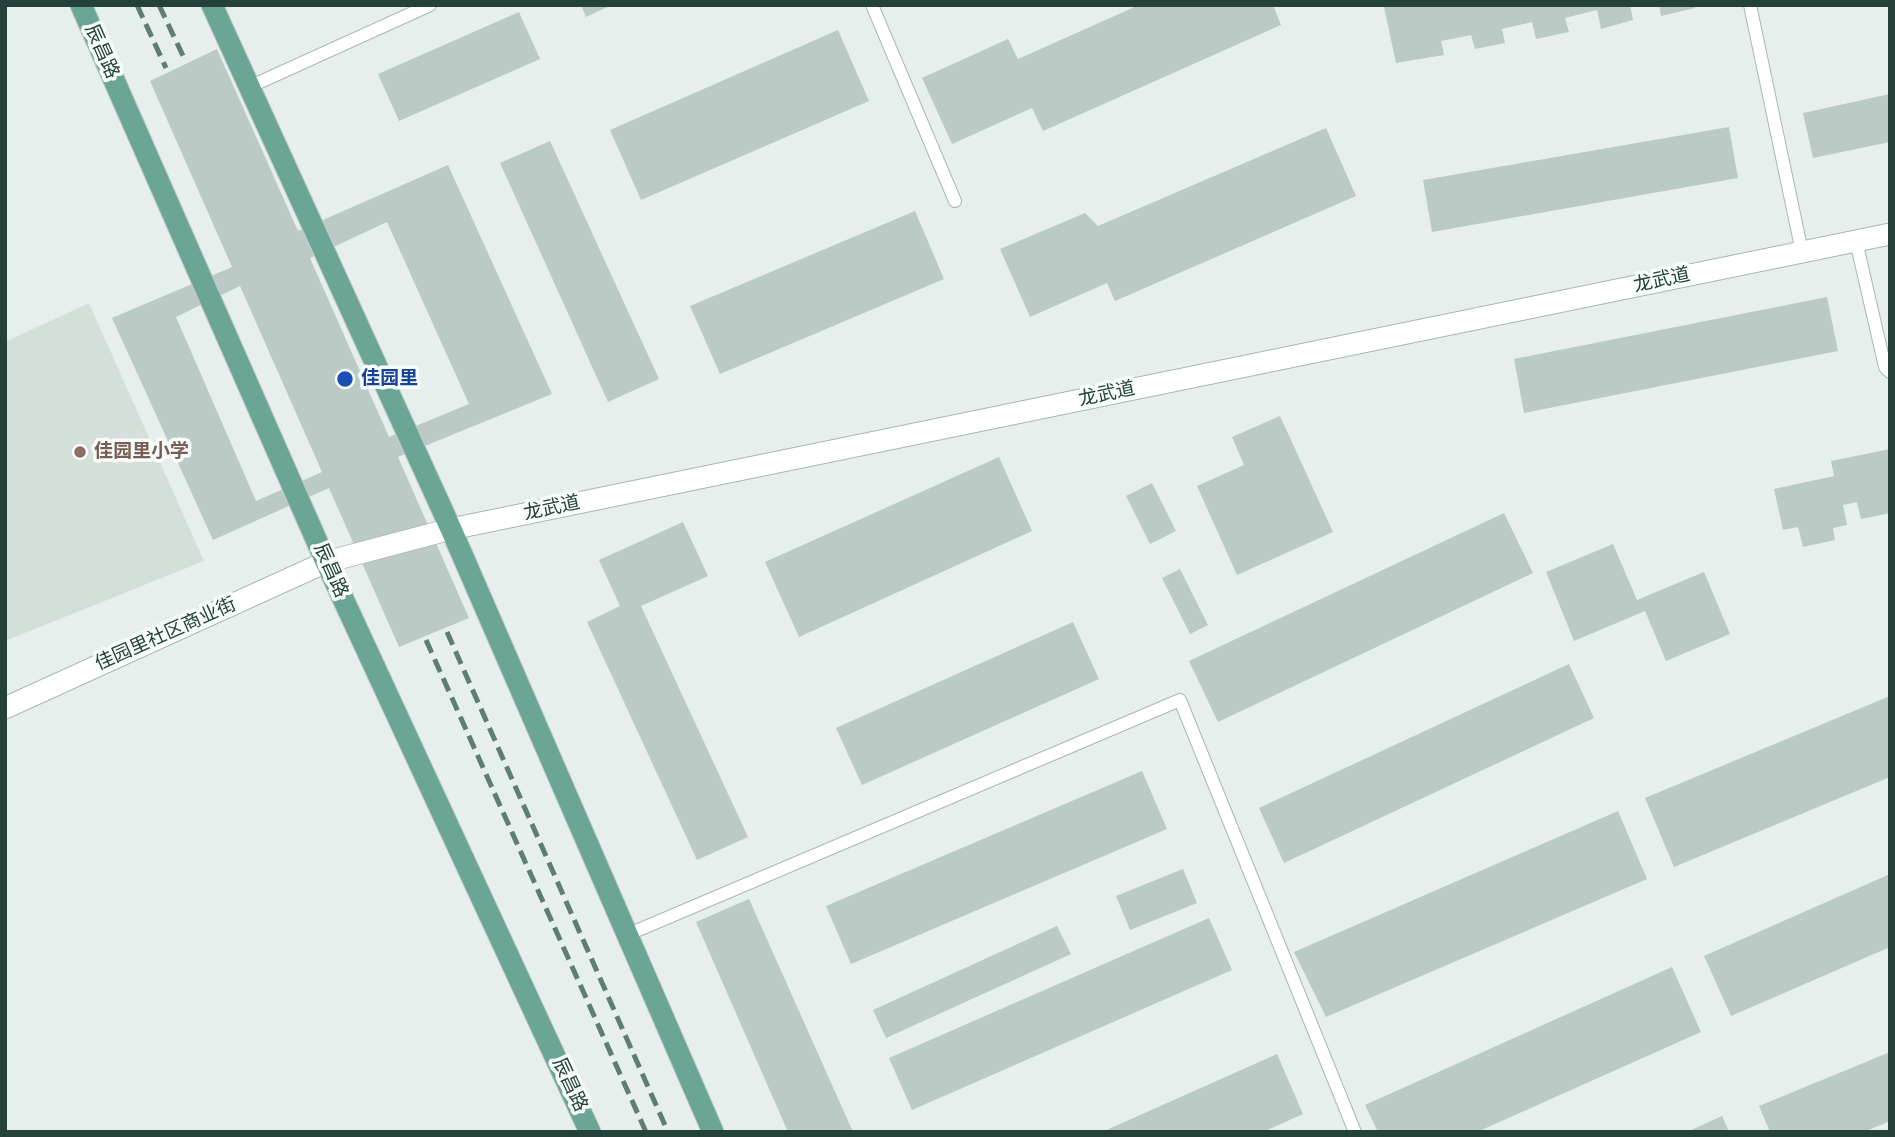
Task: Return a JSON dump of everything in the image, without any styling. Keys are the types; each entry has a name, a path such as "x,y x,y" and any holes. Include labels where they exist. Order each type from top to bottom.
{"main road":[{"name":"辰昌路","path":"81,5 326,562 590,1132"},
{"path":"212,5 452,529 713,1132"}],"street":[{"name":"龙武道","path":"326,562 452,529 1890,234"},
{"name":"佳园里社区商业街","path":"5,708 326,562"}],"lane":[{"path":"249,88 430,5"},
{"path":"872,5 955,201"},
{"path":"1750,5 1801,252"},
{"path":"1856,241 1885,367 1890,372"},
{"path":"629,934 1180,700 1355,1132"}],"shaded area":[{"name":"佳园里小学","path":"89,303 204,561 5,641 5,342"}],"building":[{"path":"581,5 612,5 586,17"},
{"path":"1139,5 1273,5 1281,25 1043,131 1032,108 952,144 922,78 1008,39 1018,59"},
{"path":"1630,5 1633,20 1601,29 1597,10 1565,18 1569,32 1536,39 1532,22 1502,29 1505,43 1475,49 1471,35 1441,41 1444,55 1396,63 1384,7"},
{"path":"1659,5 1694,5 1695,8 1661,16"},
{"path":"519,12 540,59 399,121 378,74"},
{"path":"838,30 869,101 641,200 610,130"},
{"path":"217,49 298,231 448,165 552,394 398,457 469,618 399,647 329,488 213,540 112,318 232,267 150,81","holes":["387,222 469,404 389,437 310,258","240,286 322,472 256,501 176,317"]},
{"path":"1890,94 1890,142 1813,158 1803,113"},
{"path":"1729,127 1738,178 1432,232 1423,180"},
{"path":"1326,128 1356,196 1115,301 1107,283 1030,317 1000,249 1085,213 1098,226"},
{"path":"550,141 659,379 608,402 500,163"},
{"path":"915,211 944,279 720,374 690,306"},
{"path":"1827,297 1838,351 1524,413 1514,359"},
{"path":"1280,416 1333,532 1237,575 1197,486 1244,465 1232,437"},
{"path":"1890,449 1890,513 1861,519 1857,502 1843,505 1847,525 1833,528 1835,540 1803,547 1798,527 1783,530 1774,489 1834,476 1831,461"},
{"path":"999,457 1032,531 799,637 765,562"},
{"path":"1152,483 1176,531 1150,544 1126,496"},
{"path":"1504,513 1533,573 1218,722 1189,661"},
{"path":"683,522 708,576 641,606 748,837 697,860 587,622 620,606 599,560"},
{"path":"1613,544 1637,600 1704,572 1730,634 1666,661 1645,611 1574,641 1546,572"},
{"path":"1180,569 1208,625 1190,634 1162,578"},
{"path":"1073,622 1099,679 862,785 836,728"},
{"path":"1569,664 1594,718 1284,863 1259,808"},
{"path":"1890,696 1890,777 1674,867 1645,798"},
{"path":"1142,771 1167,829 851,964 826,906"},
{"path":"1618,811 1647,879 1326,1017 1294,952"},
{"path":"1183,869 1197,903 1130,930 1116,896"},
{"path":"1890,874 1890,947 1731,1016 1704,956"},
{"path":"749,899 853,1132 788,1132 696,922"},
{"path":"1209,918 1232,970 912,1110 889,1058"},
{"path":"1057,926 1071,954 886,1038 873,1010"},
{"path":"1672,967 1701,1032 1477,1132 1378,1132 1365,1105"},
{"path":"1890,1052 1890,1121 1864,1132 1770,1132 1759,1106"},
{"path":"1277,1054 1303,1114 1263,1132 1102,1132"},
{"path":"1722,1116 1729,1132 1687,1132"}],"railway":[{"path":"137,5 166,68"},
{"path":"159,5 185,60"},
{"path":"447,632 668,1132"},
{"path":"426,640 646,1132"}],"place":[{"name":"佳园里","path":"345,379"},
{"name":"佳园里小学","path":"80,452"}]}
